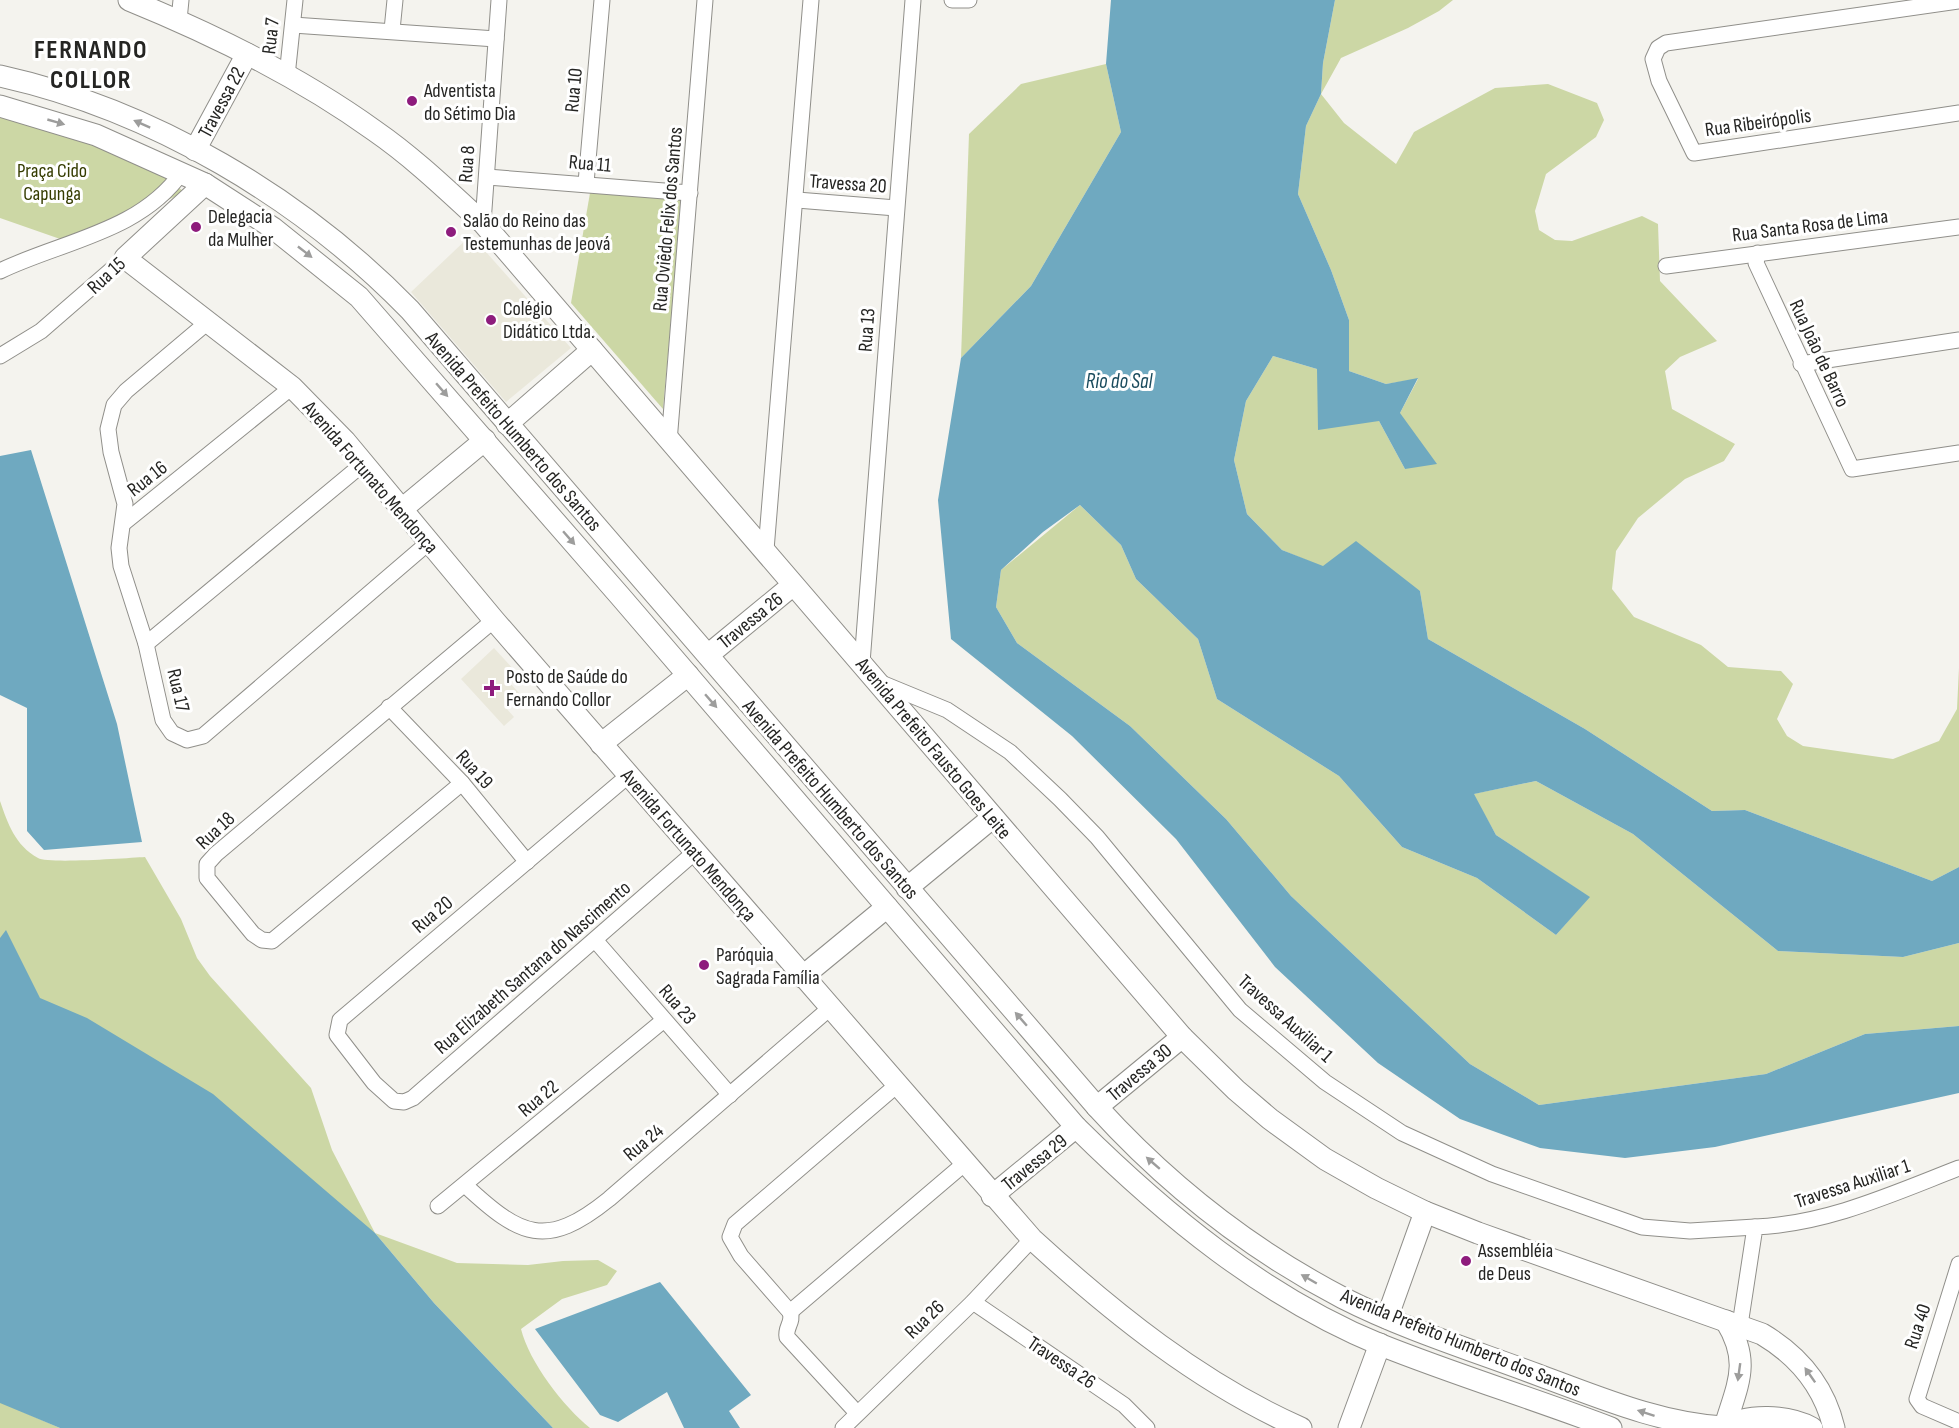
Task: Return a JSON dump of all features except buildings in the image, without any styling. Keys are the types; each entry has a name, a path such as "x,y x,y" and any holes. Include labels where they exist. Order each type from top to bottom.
{"street":[{"name":"Avenida Prefeito Fausto Goes Leite","path":"129,0 180,10 247,54 287,76 383,136 424,169 483,223 1182,1037 1236,1090 1300,1142 1352,1175 1425,1212 1733,1323 1781,1345 1808,1370 1824,1399 1834,1428"},
{"name":"Rua 7","path":"287,76 295,0"},
{"path":"392,30 395,0"},
{"name":"Rua 8","path":"483,223 499,0"},
{"name":"Rua 10","path":"586,183 602,0"},
{"name":"Rua Oviêdo Felix dos Santos","path":"669,442 705,0"},
{"path":"766,550 797,200 811,0"},
{"name":"Rua 13","path":"862,663 913,0"},
{"path":"952,0 969,0"},
{"name":"Rua Ribeirópolis","path":"1959,2 1666,43 1658,48 1653,59 1659,81 1694,153 1959,113"},
{"path":"293,25 392,30 496,39"},
{"name":"Travessa 22","path":"195,150 247,54"},
{"name":"Avenida Prefeito Humberto dos Santos","path":"0,76 50,89 123,116 195,150 316,226 383,281 410,309 1097,1107 1133,1146 1200,1204 1244,1237 1309,1279 1387,1318 1663,1419 1724,1427 1777,1418 1788,1419 1812,1428"},
{"name":"Avenida Prefeito Humberto dos Santos","path":"0,106 96,135 205,184 273,228 359,297 485,440 1076,1127 1137,1187 1233,1262 1305,1307 1380,1344 1611,1428"},
{"path":"0,271 134,216 162,197 182,172"},
{"name":"Rua 11","path":"487,177 690,193"},
{"name":"Rua 15","path":"0,356 41,331 66,312 205,184"},
{"name":"Travessa 20","path":"797,200 897,208"},
{"name":"Rua Santa Rosa de Lima","path":"1666,266 1959,227"},
{"name":"Rua João de Barro","path":"1758,253 1756,263 1800,364 1852,469 1959,453"},
{"name":"Avenida Fortunato Mendonça","path":"125,258 292,387 364,463 494,620 964,1164 1032,1239 1129,1323 1229,1389 1295,1427"},
{"path":"359,297 383,281"},
{"path":"125,522 125,504 111,452 108,429 114,405 126,391 209,321"},
{"path":"1800,364 1959,340"},
{"path":"507,424 592,350"},
{"name":"Rua 16","path":"147,644 120,555 125,522 292,387"},
{"path":"402,509 485,440"},
{"path":"147,644 364,463"},
{"name":"Rua 17","path":"147,644 165,726 176,736 197,739 428,543"},
{"name":"Travessa 26","path":"708,655 793,585"},
{"name":"Rua 18","path":"462,783 279,938 269,942 253,934 207,878 205,871 208,862 494,620"},
{"path":"601,744 688,675"},
{"name":"Travessa Auxiliar 1","path":"878,681 947,710 1010,752 1097,837 1240,1010 1325,1082 1401,1133 1483,1171 1642,1227 1690,1231 1791,1224 1829,1216 1959,1168"},
{"name":"Rua 19","path":"389,707 462,783 526,862"},
{"name":"Rua 20","path":"392,1101 374,1083 342,1042 336,1031 339,1020 629,775"},
{"path":"907,888 992,818"},
{"name":"Rua Elizabeth Santana do Nascimento","path":"392,1101 404,1102 423,1090 695,852"},
{"path":"802,976 887,907"},
{"name":"Rua 23","path":"595,940 730,1095"},
{"name":"Rua 24","path":"466,1186 496,1214 521,1229 540,1232 568,1226 601,1205 830,1008"},
{"name":"Rua 22","path":"438,1206 466,1186 664,1020"},
{"name":"Travessa 30","path":"1097,1107 1182,1037"},
{"path":"857,1413 787,1337 787,1330 792,1320 790,1312 734,1246 730,1237 732,1227 897,1085"},
{"name":"Travessa 29","path":"992,1196 1076,1127"},
{"path":"790,1312 964,1164"},
{"path":"1387,1318 1425,1212"},
{"path":"1724,1427 1738,1384 1741,1359 1733,1323 1755,1227"},
{"name":"Rua 26","path":"843,1428 973,1302 1032,1239"},
{"name":"Rua 40","path":"1959,1264 1922,1378 1917,1401 1922,1406 1959,1422"},
{"name":"Travessa 26","path":"973,1302 1124,1405 1147,1428"},
{"path":"1349,1428 1380,1344"}],"shaded area":[{"name":"Colégio Didático Ltda.","path":"471,235 571,348 506,402 411,292"},
{"name":"Posto de Saúde do Fernando Collor","path":"494,648 517,673 509,682 520,694 506,708 514,717 504,726 461,679"}],"green space":[{"path":"1335,0 1453,0 1439,11 1408,28 1341,58 1321,94 1323,63"},
{"path":"1106,64 1121,132 1031,286 961,358 969,134 1021,84"},
{"path":"1548,84 1597,103 1604,120 1596,137 1546,174 1535,211 1539,230 1555,240 1572,241 1642,216 1658,224 1660,281 1717,341 1680,357 1665,371 1672,409 1735,444 1724,461 1685,479 1638,518 1616,551 1612,589 1634,617 1701,645 1728,667 1781,671 1793,684 1777,719 1787,736 1803,746 1893,759 1939,741 1957,709 1959,668 1959,867 1932,881 1745,810 1712,811 1585,729 1428,639 1420,591 1323,567 1282,550 1247,514 1234,460 1246,401 1273,356 1317,369 1379,421 1405,469 1400,413 1418,379 1386,384 1349,371 1349,320 1331,270 1298,194 1306,126 1321,94 1344,123 1396,164 1414,132 1495,88"},
{"name":"Praça Cido Capunga","path":"0,111 72,134 121,153 165,177 184,192 117,225 63,240 0,218"},
{"path":"590,193 682,199 663,409 571,303"},
{"path":"1080,505 1121,545 1136,579 1198,639 1217,699 1339,776 1402,847 1477,878 1556,935 1589,897 1496,835 1473,794 1536,781 1633,834 1778,951 1903,957 1959,943 1959,1026 1865,1034 1766,1074 1539,1105 1470,1064 1291,896 1226,819 1130,726 1017,643 996,607 1001,570"},
{"path":"0,801 9,826 18,840 23,847 38,858 72,861 145,857 181,919 197,958 210,976 311,1088 332,1150 375,1233 23,1412 60,1428 0,1428"},
{"path":"375,1233 457,1263 528,1265 598,1260 617,1271 607,1285 562,1299 521,1329 539,1369 569,1408 590,1428 553,1428 434,1303"}],"water":[{"name":"Rio do Sal","path":"1111,0 1335,0 1323,63 1321,94 1306,126 1298,194 1331,270 1349,320 1349,371 1386,384 1418,378 1400,413 1437,464 1405,469 1379,421 1318,430 1317,369 1273,356 1246,401 1234,460 1247,514 1282,550 1323,566 1356,541 1420,591 1428,639 1585,729 1712,811 1745,810 1932,881 1959,867 1959,943 1903,957 1778,951 1633,834 1536,781 1474,794 1496,835 1590,897 1556,935 1477,878 1402,847 1339,776 1217,699 1198,639 1136,579 1121,545 1080,505 1043,532 1001,570 996,607 1017,643 1130,726 1226,819 1291,896 1470,1064 1539,1105 1766,1074 1865,1034 1959,1026 1959,1093 1715,1147 1625,1158 1540,1148 1460,1119 1378,1063 1275,967 1176,839 1072,736 951,639 938,500 961,358 1031,286 1121,132 1106,64"},
{"path":"31,450 117,724 142,842 44,850 27,831 27,708 0,695 0,456"},
{"path":"6,930 40,998 87,1018 213,1094 375,1233 434,1303 553,1428 60,1428 0,1403 0,938"},
{"path":"660,1282 751,1395 729,1411 740,1428 684,1428 667,1392 618,1422 600,1415 535,1329"}],"place":[{"name":"Adventista do Sétimo Dia","path":"412,101"},
{"name":"Delegacia da Mulher","path":"196,227"},
{"name":"Salão do Reino das Testemunhas de Jeová","path":"451,232"},
{"name":"Colégio Didático Ltda.","path":"491,320"},
{"name":"Posto de Saúde do Fernando Collor","path":"492,688"},
{"name":"Paróquia Sagrada Família","path":"704,965"},
{"name":"Assembléia de Deus","path":"1466,1261"}],"district":[{"name":"FERNANDO COLLOR","path":"91,64"}]}
